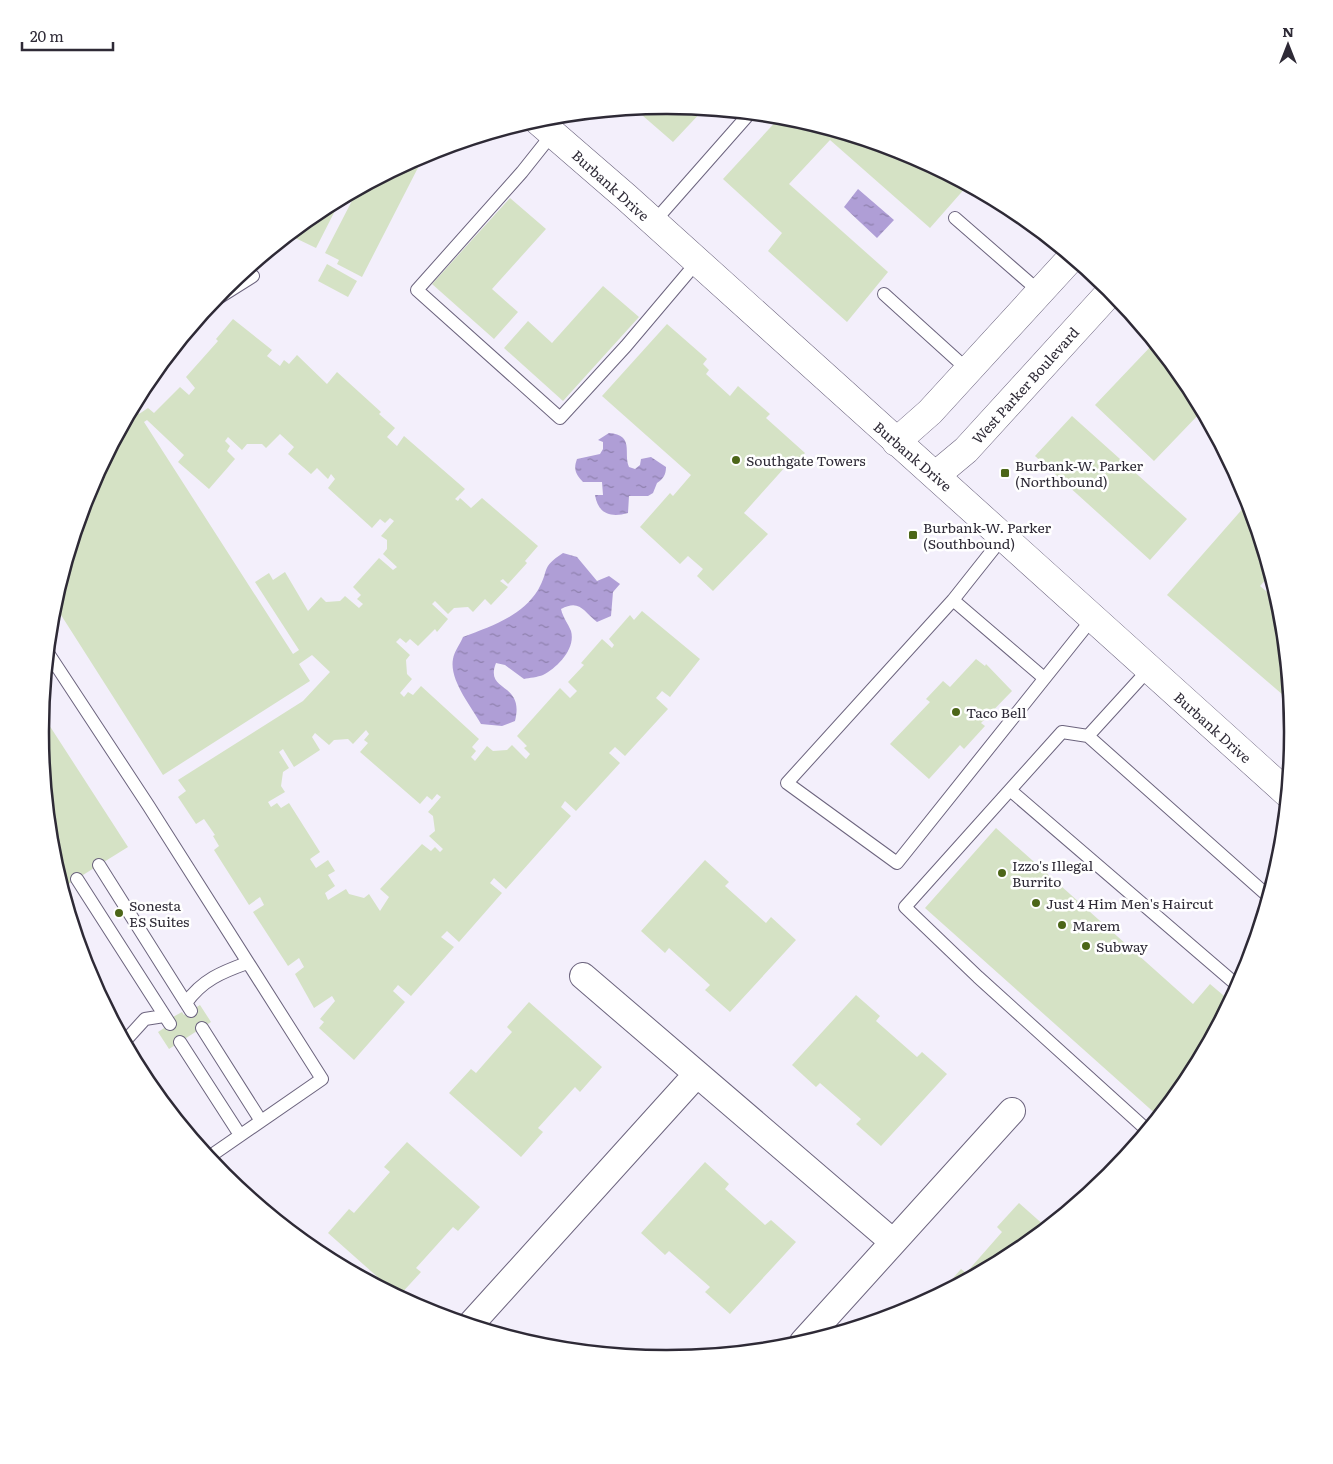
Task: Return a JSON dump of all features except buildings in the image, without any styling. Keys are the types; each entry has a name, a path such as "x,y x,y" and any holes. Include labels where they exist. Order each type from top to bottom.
{"main road":[{"name":"Burbank Drive","path":"545,126 1281,788"},
{"path":"896,442 930,412 1067,262"},
{"name":"West Parker Boulevard","path":"936,476 966,450 1105,297"}],"street":[{"path":"583,976 696,1075 893,1242"},
{"path":"475,1319 696,1075"},
{"path":"812,1332 1012,1110"}],"lane":[{"path":"653,223 744,120"},
{"path":"545,126 522,172 417,290 560,418 626,346 697,262"},
{"path":"955,218 1040,292"},
{"path":"884,294 968,370"},
{"path":"1003,537 953,600 787,783 897,863 1092,618"},
{"path":"953,600 1044,678"},
{"path":"53,662 148,805 322,1079 215,1153"},
{"path":"1088,736 1149,669"},
{"path":"1142,1126 978,977 905,907 1062,732 1088,736 1263,892"},
{"path":"1010,790 1232,980"},
{"path":"99,865 189,1007 195,990 208,980 247,963"},
{"path":"77,879 167,1020 145,1019 129,1036"},
{"path":"202,1028 261,1121"},
{"path":"180,1042 240,1135"}],"water":[{"path":"858,189 894,220 877,238 844,207"},
{"path":"609,433 617,434 625,441 629,467 635,469 640,465 641,459 651,457 666,467 664,476 657,483 653,493 648,496 629,496 628,513 616,515 606,513 599,507 595,495 603,495 602,482 583,482 575,469 577,459 600,454 603,449 603,442 598,440"},
{"path":"563,553 577,557 597,581 609,576 620,584 613,592 611,616 597,622 577,606 567,606 561,609 571,631 571,644 559,663 543,675 524,679 505,665 496,663 495,679 515,699 517,708 515,721 502,726 481,724 457,684 453,667 456,651 463,637 505,620 523,607 538,590 548,566"}],"place":[{"name":"Southgate Towers","path":"736,460"},
{"name":"Burbank-W. Parker (Northbound)","path":"1005,473"},
{"name":"Burbank-W. Parker (Southbound)","path":"913,535"},
{"name":"Taco Bell","path":"956,712"},
{"name":"Izzo's Illegal Burrito","path":"1002,873"},
{"name":"Just 4 Him Men's Haircut","path":"1036,903"},
{"name":"Sonesta ES Suites","path":"119,913"},
{"name":"Marem","path":"1062,925"},
{"name":"Subway","path":"1086,946"}]}
